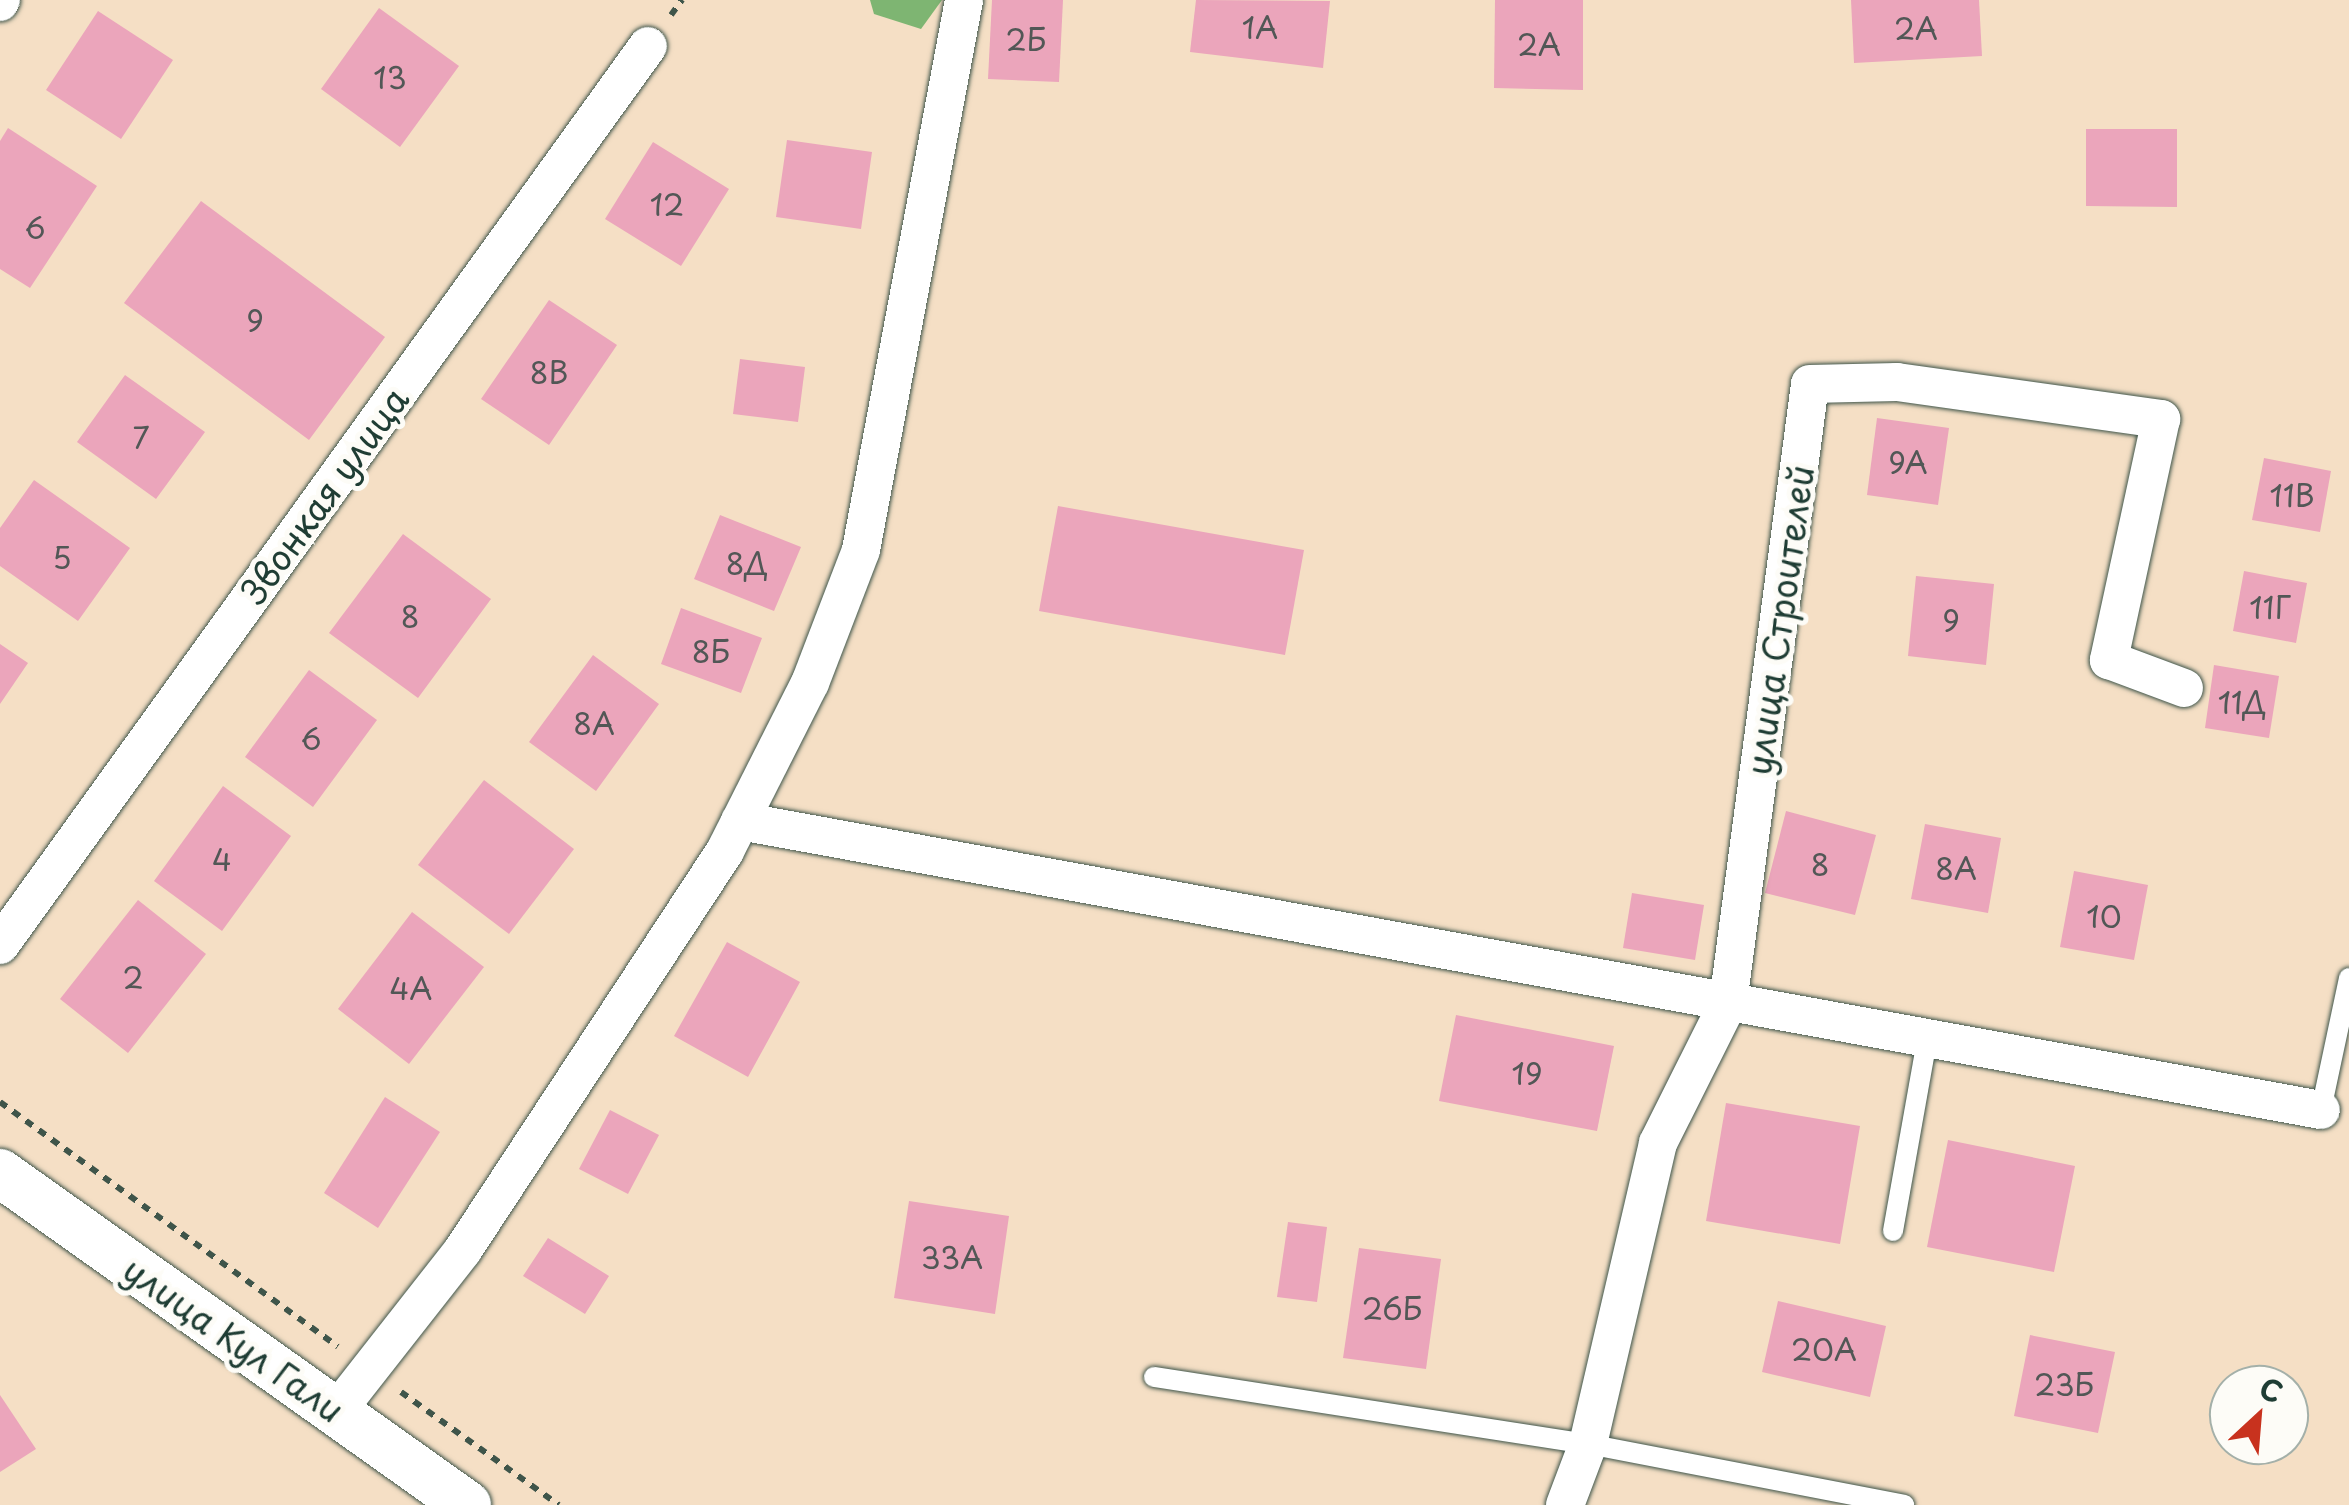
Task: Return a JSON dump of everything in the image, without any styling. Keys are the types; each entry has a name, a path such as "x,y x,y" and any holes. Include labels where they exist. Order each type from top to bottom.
{"street":[{"path":"336,1412 463,1250 740,821 810,683 861,550 964,0"},
{"name":"Звонкая улица","path":"0,944 648,46"},
{"name":"улица Строителей","path":"1565,1505 1588,1444 1658,1143 1728,1004 1810,384 1897,382 2161,418 2109,660 2184,688"},
{"path":"740,821 2321,1110"},
{"name":"улица Кул Гали","path":"0,1173 467,1505"}],"lane":[{"path":"2321,1110 2349,978"},
{"path":"1893,1232 1927,1040"},
{"path":"1154,1376 1588,1444 1904,1505"}],"path":[{"path":"0,1102 558,1505"}],"green space":[{"path":"870,0 942,0 921,29 874,14"}],"building":[{"path":"992,0 1063,0 1059,82 988,79"},
{"path":"1196,0 1330,1 1323,68 1190,52"},
{"path":"1495,0 1583,0 1583,90 1494,88"},
{"path":"1851,0 1979,0 1982,56 1854,63"},
{"path":"379,8 459,66 400,147 321,89"},
{"path":"98,11 173,60 121,139 46,90"},
{"path":"8,128 97,186 30,288 0,269 0,141"},
{"path":"2086,129 2177,129 2177,207 2086,206"},
{"path":"787,140 872,152 861,229 776,217"},
{"path":"653,142 729,189 681,266 605,219"},
{"path":"201,201 385,337 309,440 124,303"},
{"path":"549,300 617,345 549,445 481,399"},
{"path":"740,359 805,367 798,422 733,414"},
{"path":"125,375 205,432 156,499 77,442"},
{"path":"1877,418 1949,428 1938,505 1867,495"},
{"path":"2264,458 2331,471 2320,532 2252,520"},
{"path":"34,480 130,548 78,621 0,566 0,528"},
{"path":"1058,506 1304,550 1285,655 1039,611"},
{"path":"720,515 801,547 774,611 694,579"},
{"path":"403,534 491,599 418,698 329,633"},
{"path":"2244,571 2307,583 2296,643 2233,631"},
{"path":"1916,576 1994,584 1986,665 1908,656"},
{"path":"681,608 762,638 741,693 661,664"},
{"path":"0,644 28,663 0,704"},
{"path":"593,655 659,704 596,791 529,742"},
{"path":"2214,665 2279,676 2269,738 2205,728"},
{"path":"309,670 377,720 313,807 245,757"},
{"path":"484,780 574,849 509,934 418,865"},
{"path":"223,786 291,836 222,931 154,881"},
{"path":"1786,811 1876,835 1855,915 1765,893"},
{"path":"1925,824 2001,838 1988,913 1911,899"},
{"path":"2074,871 2148,885 2134,960 2060,947"},
{"path":"1632,893 1704,905 1695,960 1623,948"},
{"path":"138,900 206,954 128,1053 60,999"},
{"path":"412,912 484,967 409,1064 338,1009"},
{"path":"727,942 800,982 748,1077 674,1036"},
{"path":"1456,1015 1614,1046 1597,1131 1439,1101"},
{"path":"385,1097 440,1132 378,1228 324,1193"},
{"path":"1726,1103 1860,1126 1840,1244 1706,1221"},
{"path":"610,1110 659,1135 628,1194 579,1169"},
{"path":"1948,1140 2075,1166 2054,1272 1927,1247"},
{"path":"909,1201 1009,1216 995,1314 894,1298"},
{"path":"1288,1222 1327,1227 1317,1302 1277,1297"},
{"path":"548,1238 609,1276 585,1314 523,1276"},
{"path":"1359,1248 1441,1259 1426,1369 1343,1358"},
{"path":"1778,1301 1886,1326 1870,1397 1762,1372"},
{"path":"2030,1335 2115,1352 2098,1433 2014,1416"},
{"path":"0,1395 36,1449 0,1472"}]}
